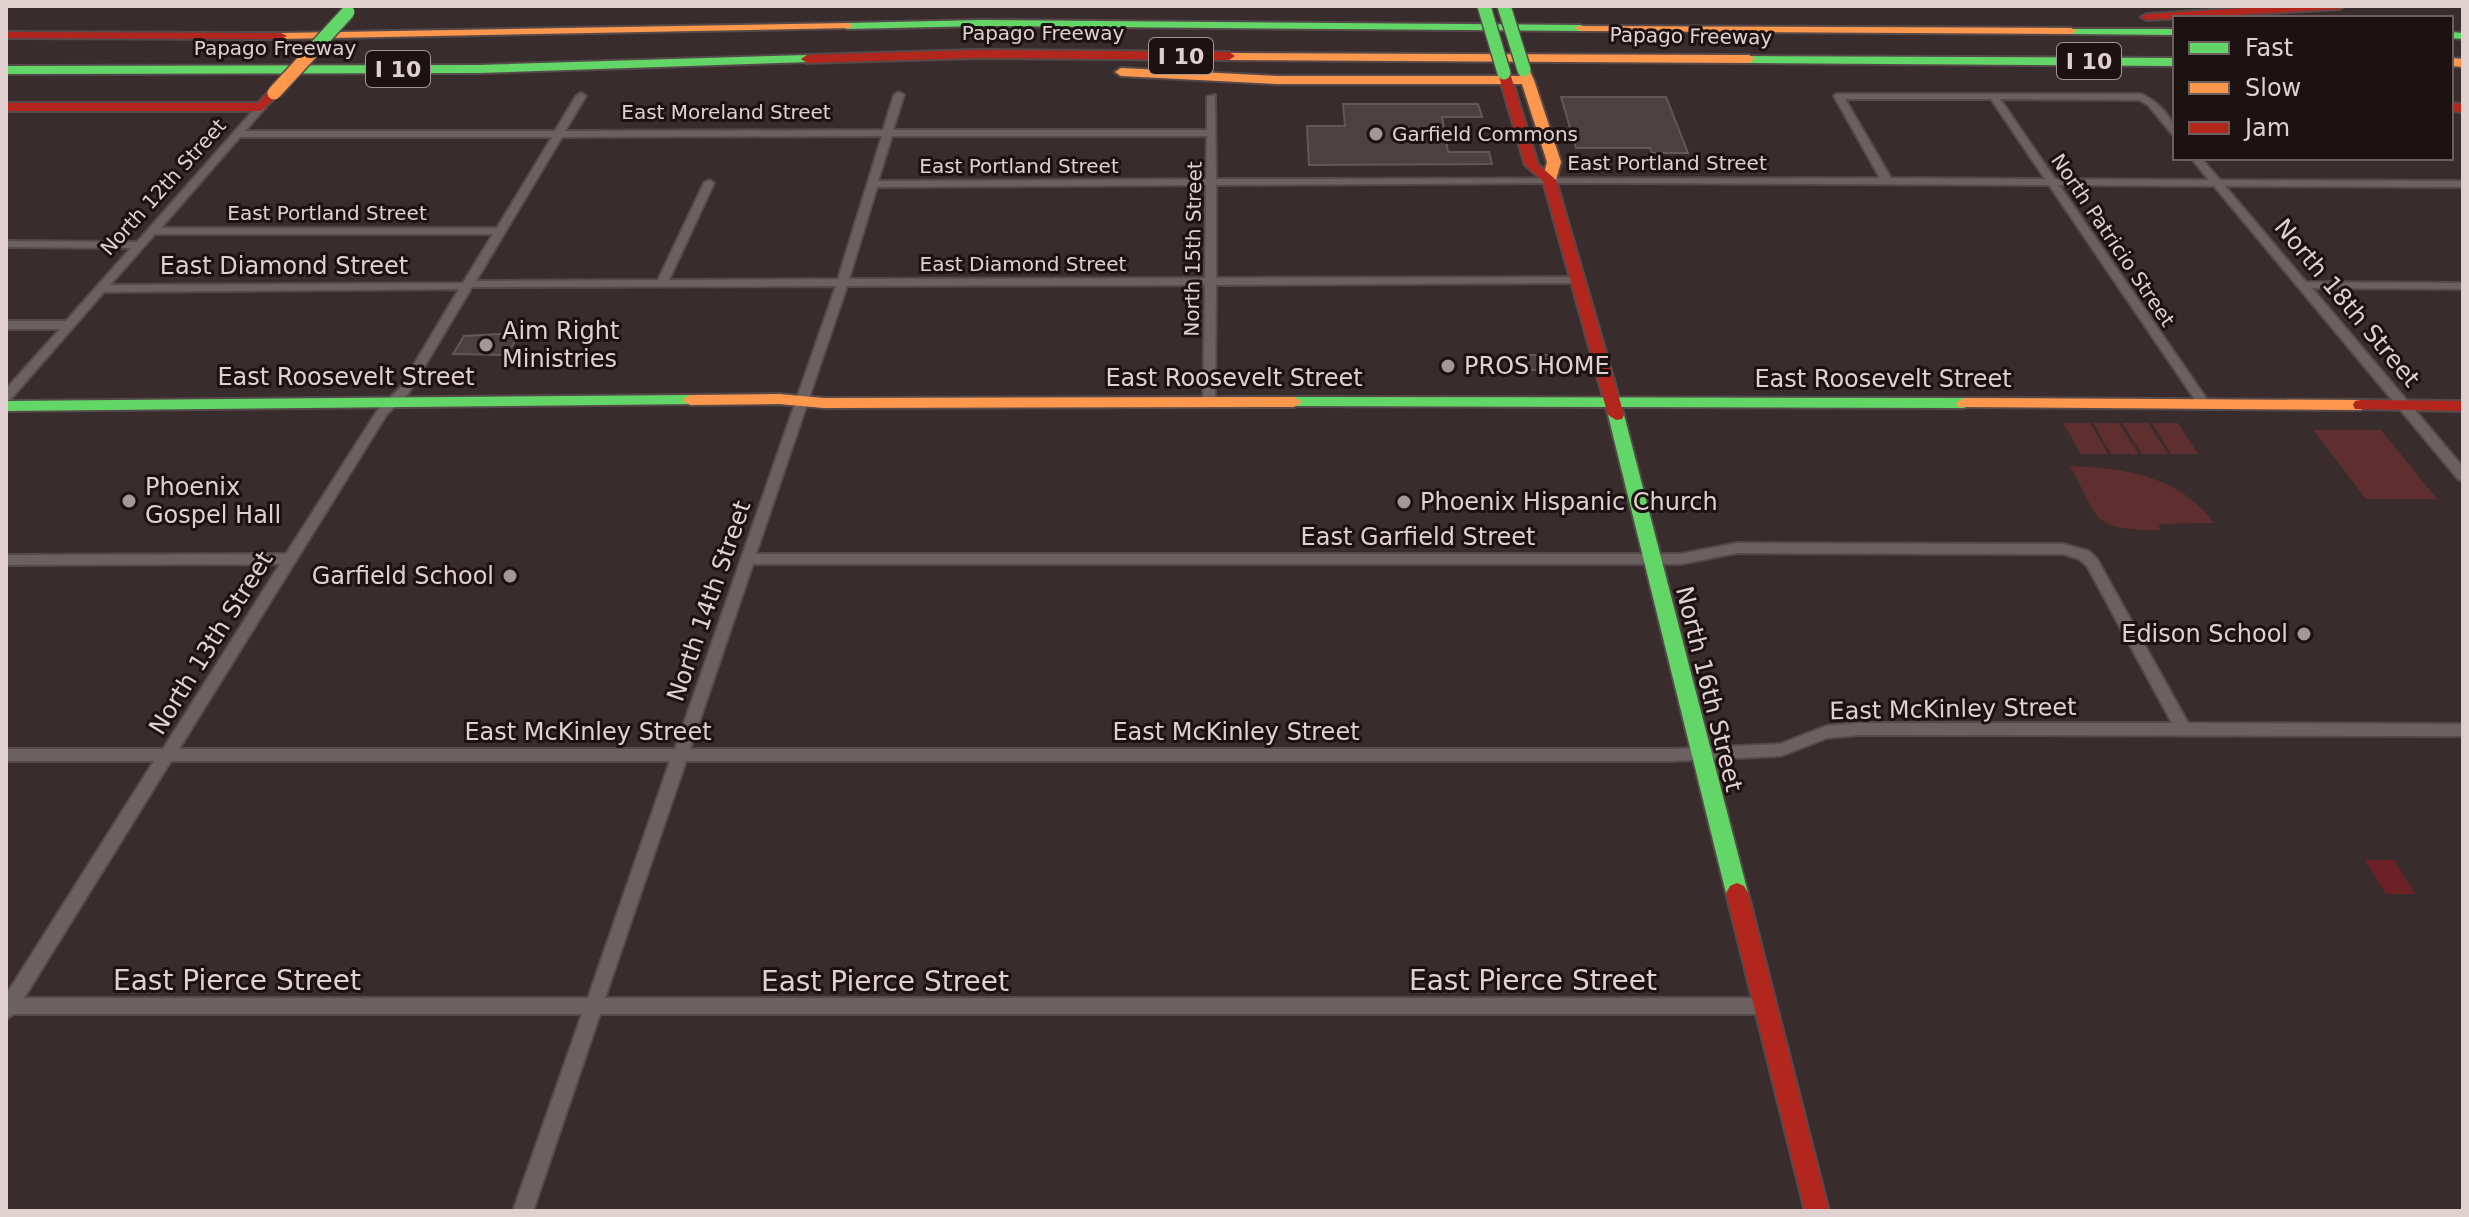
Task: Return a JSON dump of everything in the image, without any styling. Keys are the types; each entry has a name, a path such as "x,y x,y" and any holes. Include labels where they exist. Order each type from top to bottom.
{"main road":[{"path":"602,33 801,19 1112,6"},
{"name":"North 16th Street","path":"1484,6 1532,165 1549,180"},
{"name":"North 16th Street","path":"1504,6 1554,162 1549,180 1612,401 1817,1211"},
{"path":"2174,16 2339,6"},
{"name":"North 12th Street","path":"268,100 351,9"},
{"path":"1959,30 2173,16"},
{"name":"Papago Freeway","path":"6,33 602,33 981,23 2173,32"},
{"path":"1739,28 1842,39 2149,46"},
{"path":"1572,57 1892,48 2173,46"},
{"name":"Papago Freeway","path":"6,70 494,69 975,54 2173,62"},
{"path":"790,58 1248,79 1526,75"},
{"path":"2003,60 2173,79"},
{"path":"6,107 268,100"},
{"name":"East Roosevelt Street","path":"6,406 803,400 2463,406"}],"street":[{"name":"North 14th Street","path":"523,1211 843,282 899,95"},
{"name":"North 13th Street","path":"7,1008 383,411 394,401 468,285 581,96"},
{"path":"1887,181 1839,96 2141,97 2151,103 2173,130"},
{"name":"North Patricio Street","path":"1993,96 2204,404"},
{"name":"North 15th Street","path":"1209,402 1212,97"},
{"name":"North 12th Street","path":"6,397 268,100"},
{"name":"East Moreland Street","path":"240,134 1212,133"},
{"name":"North 18th Street","path":"2198,160 2463,476"},
{"name":"East Portland Street","path":"872,184 1549,180 2463,184"},
{"path":"662,283 709,183"},
{"name":"East Portland Street","path":"153,231 501,231"},
{"path":"6,244 140,245"},
{"name":"East Diamond Street","path":"101,289 662,283 1578,280"},
{"path":"2302,285 2463,286"},
{"path":"6,325 69,325"},
{"name":"East Garfield Street","path":"749,559 1681,559 1737,548 2063,549 2084,555 2184,731"},
{"path":"6,560 289,559"},
{"name":"East McKinley Street","path":"6,755 1701,755 1781,750 1826,732 1859,729 2463,730"},
{"name":"East Pierce Street","path":"7,1008 1764,1006"}],"shaded area":[{"path":"2063,423 2090,423 2108,454 2081,454"},
{"path":"2093,423 2119,423 2138,454 2111,454"},
{"path":"2122,423 2148,423 2168,454 2142,454"},
{"path":"2152,423 2178,423 2198,454 2171,454"},
{"path":"2313,430 2381,430 2437,499 2366,499"},
{"path":"2070,466 2111,469 2168,485 2200,507 2214,523 2158,524 2161,530 2108,524 2093,510"},
{"path":"2365,860 2394,860 2415,894 2386,894"}],"building":[{"path":"1561,97 1666,97 1688,153 1652,153 1650,148 1576,148"},
{"name":"Garfield Commons","path":"1343,104 1478,104 1482,117 1442,117 1448,152 1489,152 1492,164 1309,165 1307,126 1345,126"},
{"name":"Aim Right Ministries","path":"519,334 507,355 453,354 464,336"},
{"path":"1527,355 1551,355 1555,370 1530,370"}],"traffic: fast":[{"path":"1484,6 1504,73"},
{"path":"1504,6 1524,70"},
{"path":"314,49 348,12"},
{"path":"847,26 981,23 1581,28"},
{"path":"2071,31 2173,32"},
{"path":"2453,35 2463,36"},
{"path":"6,70 479,69 807,59"},
{"path":"1749,59 2173,62"},
{"path":"6,406 690,400"},
{"path":"1294,402 1964,403"},
{"path":"1616,415 1737,893"}],"traffic: slow":[{"path":"281,36 847,26"},
{"path":"1581,28 2071,31"},
{"path":"274,93 311,53"},
{"path":"1229,56 1749,59"},
{"path":"2453,62 2463,63"},
{"path":"1524,70 1554,162 1549,180"},
{"path":"1121,72 1277,80 1528,80"},
{"path":"690,400 779,399 824,403 1294,402"},
{"path":"1964,403 2361,405"}],"traffic: jam":[{"path":"2147,17 2339,6"},
{"path":"6,35 281,36"},
{"path":"807,59 975,54 1229,56"},
{"path":"1504,73 1532,165 1549,180 1616,415"},
{"path":"6,107 261,107 274,93"},
{"path":"2453,107 2463,108"},
{"path":"2361,405 2463,406"},
{"path":"1737,893 1817,1211"}],"place":[{"name":"Garfield Commons","path":"1376,134"},
{"name":"Aim Right Ministries","path":"486,345"},
{"name":"PROS HOME","path":"1448,366"},
{"name":"Phoenix Gospel Hall","path":"129,501"},
{"name":"Phoenix Hispanic Church","path":"1404,502"},
{"name":"Garfield School","path":"510,576"},
{"name":"Edison School","path":"2304,634"}]}
